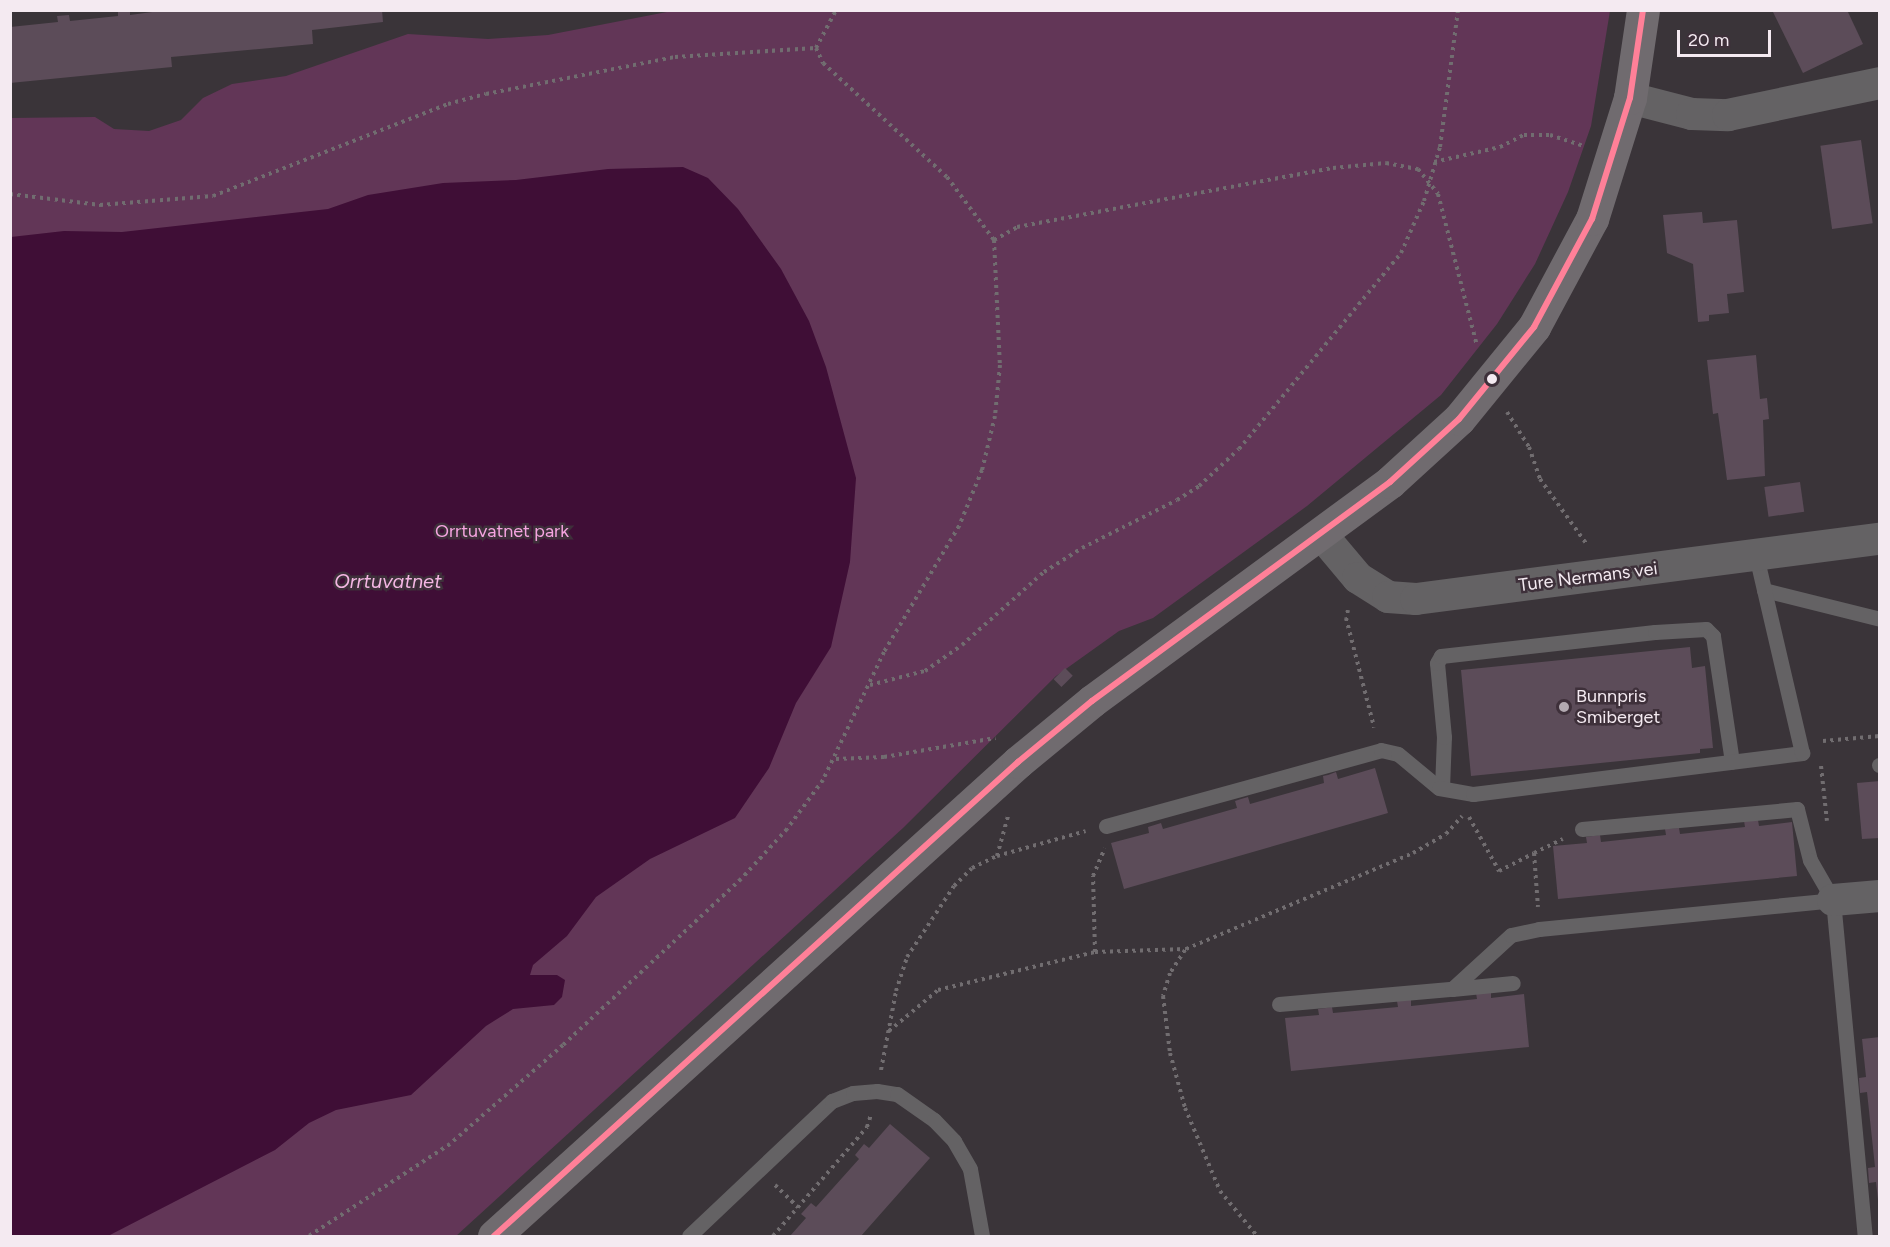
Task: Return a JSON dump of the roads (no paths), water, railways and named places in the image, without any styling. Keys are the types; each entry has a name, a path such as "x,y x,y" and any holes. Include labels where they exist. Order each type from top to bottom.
{"main road":[{"path":"494,1236 1018,762 1092,701 1322,534 1426,452 1490,385 1534,327 1564,276 1592,219 1615,156 1630,98 1644,10"}],"street":[{"path":"1630,98 1692,114 1728,115 1880,83"},
{"name":"Ture Nermans vei","path":"1322,534 1358,578 1388,597 1416,599 1880,539"},
{"path":"1833,900 1880,896"}],"lane":[{"path":"1106,826 1381,750 1398,754 1442,788 1473,794 1802,753 1756,556"},
{"path":"1764,590 1880,619"},
{"path":"1442,788 1444,737 1437,663 1441,656 1655,632 1706,629 1713,636 1732,762"},
{"path":"1582,828 1797,809 1810,860 1833,900 1865,1236"},
{"path":"1452,989 1511,935 1833,900"},
{"path":"1279,1004 1513,982"},
{"path":"689,1236 832,1101 853,1093 877,1091 897,1094 934,1120 954,1141 969,1168 981,1236"}],"water":[{"name":"Orrtuvatnet","path":"683,167 708,178 738,209 781,269 809,321 826,367 856,478 850,562 831,647 796,703 769,768 735,818 650,859 596,897 567,936 533,965 530,975 557,975 565,980 562,997 554,1005 513,1009 486,1026 411,1095 336,1110 309,1123 275,1150 108,1236 11,1236 11,237 64,231 122,232 328,209 368,195 443,183 516,180 608,169"}],"place":[{"name":"Bunnpris Smiberget","path":"1564,707"}],"park label":[{"name":"Orrtuvatnet park","path":"502,531"}]}
